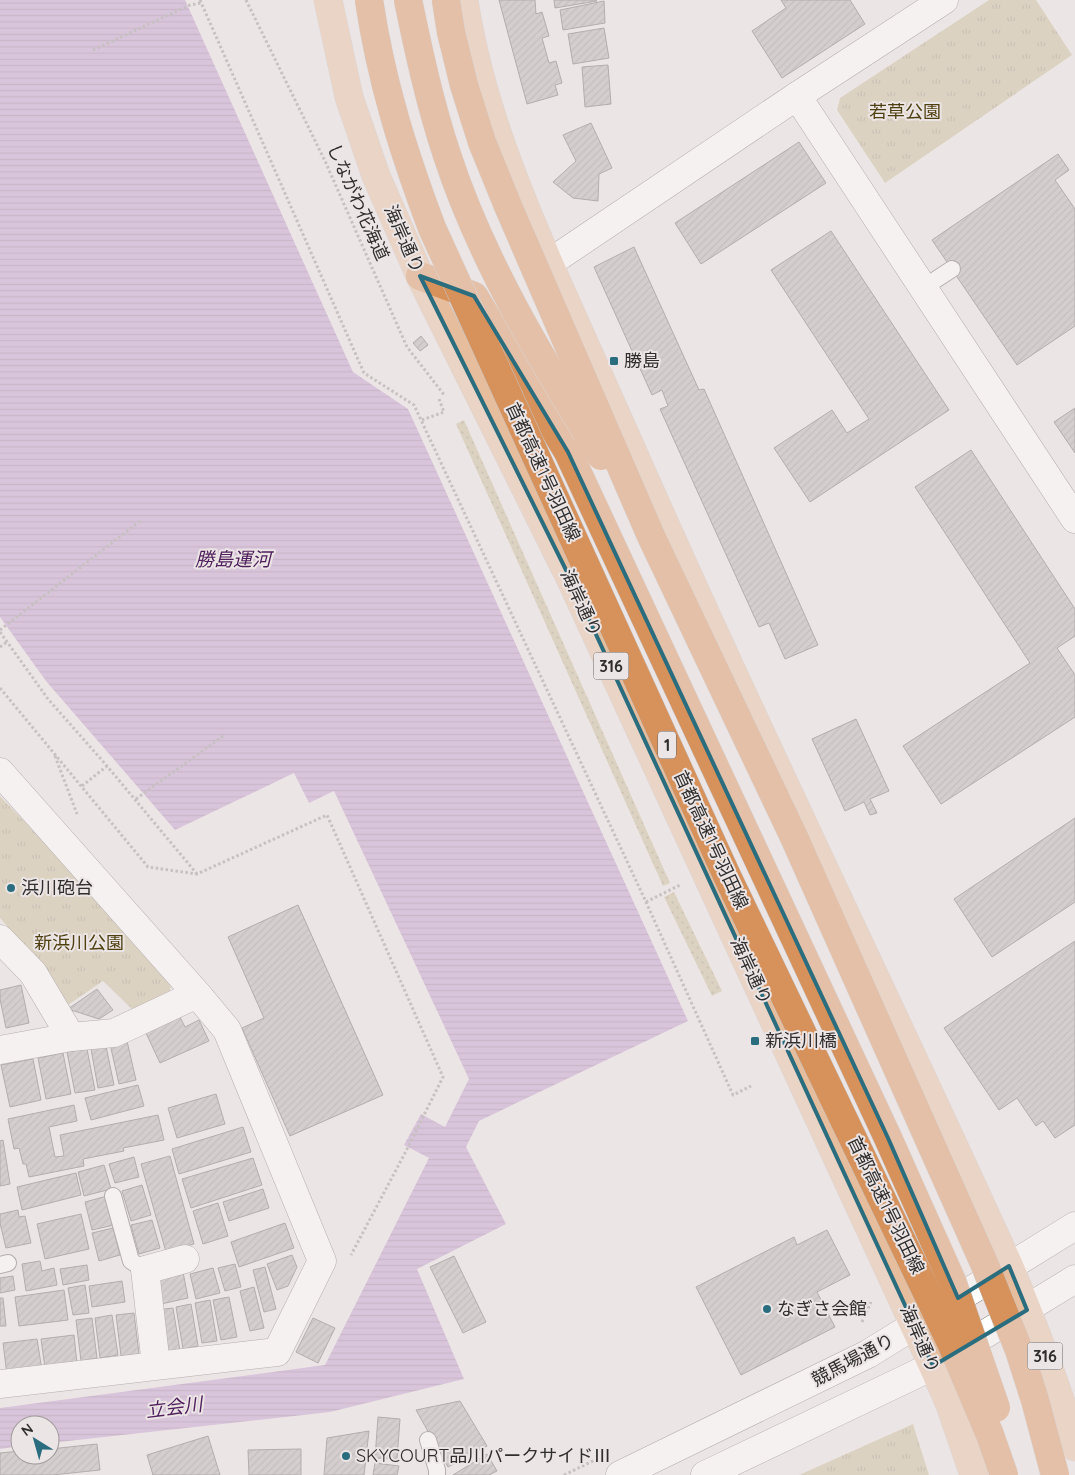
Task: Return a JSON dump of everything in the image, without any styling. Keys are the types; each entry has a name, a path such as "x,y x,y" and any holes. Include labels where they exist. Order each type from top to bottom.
{"highway":[{"name":"首都高速1号羽田線","path":"370,0 375,39 392,112 412,175 436,236 727,876 951,1343 990,1434 1004,1475"},
{"path":"408,0 429,99 447,157 468,211 544,364 651,536"},
{"path":"446,0 462,76 482,142 508,206 651,536 794,837 984,1263 1019,1350 1055,1475"},
{"path":"420,276 474,296 568,452 888,1138 952,1282 994,1400 1010,1475"}],"main road":[{"name":"海岸通り","path":"328,0 349,97 376,176 420,276 570,578 915,1326 950,1405 974,1475"},
{"name":"316","path":"464,0 470,40 488,107 509,167 549,263 675,547 1009,1266 1062,1405 1075,1447"}],"street":[{"path":"549,263 797,96 944,0"},
{"path":"797,96 1075,518"},
{"path":"0,772 227,1030 322,1261 277,1352 0,1384"},
{"path":"0,939 33,973 71,1037"},
{"path":"0,1050 71,1037 114,1033 197,994"},
{"name":"競馬場通り","path":"620,1475 868,1354 1075,1226"},
{"path":"156,1365 145,1270 185,1259"},
{"path":"705,1475 933,1366 1075,1279"}],"lane":[{"path":"923,288 952,269"},
{"path":"113,1196 131,1261 145,1270"},
{"path":"428,1440 437,1475"}],"path":[{"name":"しながわ花海道","path":"246,0 324,161 407,347 448,399"},
{"path":"93,50 201,1 364,373 414,405 646,902 733,1095 752,1086"},
{"path":"422,420 444,412 439,399"},
{"path":"140,521 0,631 48,699 136,799 197,874"},
{"path":"0,647 7,642"},
{"path":"0,688 148,867 197,874 327,815 443,1077 349,1258 322,1261"},
{"path":"136,799 222,736"},
{"path":"82,786 107,766"},
{"path":"646,902 681,885 677,876"},
{"path":"862,1323 873,1299"},
{"path":"564,1475 599,1458"}],"highlighted area":[{"path":"420,276 474,296 568,452 888,1138 958,1298 1009,1266 1027,1310 933,1366 570,578"}],"green space":[{"name":"若草公園","path":"989,0 1036,0 1072,55 885,183 837,110 840,98"},
{"path":"464,420 670,883 663,886 456,424"},
{"name":"新浜川公園","path":"0,796 173,978 168,998 136,1013 103,981 68,1005 37,960 0,918"},
{"path":"674,892 722,991 712,996 664,897"},
{"path":"913,1424 929,1475 799,1475"}],"water":[{"name":"勝島運河","path":"0,0 185,0 353,372 408,409 688,1021 479,1121 466,1147 506,1224 417,1269 464,1379 330,1412 60,1442 60,1415 10,1415 10,1448 0,1449 0,1408 325,1365 429,1158 404,1145 421,1114 445,1127 469,1079 334,791 309,803 294,773 175,830 46,681 0,617"}],"building":[{"path":"499,0 535,0 536,14 542,12 549,36 542,38 549,63 556,61 562,83 555,85 558,95 527,104"},
{"path":"554,0 596,0 597,1 555,8"},
{"path":"781,0 850,0 865,24 782,78 752,31 786,8"},
{"path":"604,1 605,23 563,30 560,10"},
{"path":"604,28 609,58 573,64 568,34"},
{"path":"608,65 611,104 585,107 582,67"},
{"path":"591,123 612,168 599,174 598,201 573,198 553,182 576,161 563,135"},
{"path":"799,142 826,183 701,264 675,223"},
{"path":"1058,154 1069,170 1055,180 1075,209 1075,326 1017,365 932,240"},
{"path":"831,231 949,410 810,502 774,448 832,410 847,433 869,419 771,270"},
{"path":"634,247 699,390 704,389 818,645 785,659 769,623 759,627 660,409 668,406 662,390 652,395 594,267"},
{"path":"421,336 428,345 420,351 413,343"},
{"path":"1075,408 1075,453 1054,422"},
{"path":"971,450 1075,609 1075,636 1057,648 1075,675 1075,717 941,804 903,746 1030,663 915,487"},
{"path":"856,719 889,791 870,799 877,813 870,815 864,802 845,811 812,739"},
{"path":"1075,818 1075,902 992,957 954,899"},
{"path":"298,905 383,1095 290,1136 242,1028 264,1018 228,937"},
{"path":"1075,941 1075,1125 1055,1138 1043,1121 1036,1126 1017,1098 999,1110 944,1028"},
{"path":"21,985 29,1023 6,1028 0,990"},
{"path":"97,989 113,1010 99,1019 68,1009"},
{"path":"180,1017 185,1027 199,1020 209,1041 160,1063 146,1033"},
{"path":"127,1041 136,1080 119,1084 110,1044"},
{"path":"106,1046 114,1085 98,1088 91,1049"},
{"path":"87,1049 95,1090 75,1093 67,1052"},
{"path":"63,1053 71,1094 46,1099 38,1058"},
{"path":"33,1059 41,1100 10,1107 1,1065"},
{"path":"138,1085 144,1106 91,1120 85,1098"},
{"path":"216,1094 225,1124 177,1138 168,1108"},
{"path":"74,1105 77,1121 49,1127 55,1157 64,1156 60,1135 158,1115 164,1140 123,1148 124,1151 83,1159 84,1166 29,1177 19,1148 14,1149 8,1119"},
{"path":"243,1127 251,1152 179,1174 172,1149"},
{"path":"3,1140 10,1184 0,1186 0,1141"},
{"path":"170,1156 194,1244 166,1252 141,1164"},
{"path":"134,1157 139,1177 115,1183 109,1164"},
{"path":"253,1158 262,1185 191,1208 182,1179"},
{"path":"104,1165 111,1189 84,1196 78,1172"},
{"path":"76,1173 81,1195 22,1210 17,1187"},
{"path":"142,1185 151,1215 131,1221 122,1191"},
{"path":"263,1189 269,1208 229,1221 223,1202"},
{"path":"107,1196 114,1225 92,1230 85,1202"},
{"path":"218,1203 228,1236 203,1244 193,1211"},
{"path":"18,1210 19,1217 25,1216 31,1243 6,1248 0,1223 0,1214"},
{"path":"81,1214 89,1249 45,1259 37,1224"},
{"path":"152,1220 160,1248 139,1254 131,1225"},
{"path":"285,1223 294,1248 239,1267 231,1242"},
{"path":"113,1228 120,1255 99,1261 92,1233"},
{"name":"なぎさ会館","path":"827,1230 850,1275 817,1292 835,1327 741,1375 696,1287 794,1237 797,1245"},
{"path":"292,1255 297,1267 288,1286 277,1290 267,1264"},
{"path":"454,1256 486,1322 463,1333 430,1267"},
{"path":"40,1261 42,1271 54,1268 57,1285 26,1291 22,1264"},
{"path":"235,1264 241,1287 225,1291 218,1268"},
{"path":"87,1265 89,1280 63,1285 60,1269"},
{"path":"265,1267 276,1309 264,1312 253,1270"},
{"path":"213,1268 220,1293 196,1299 190,1274"},
{"path":"183,1272 188,1298 161,1304 156,1278"},
{"path":"13,1276 15,1290 0,1293 0,1278"},
{"path":"122,1281 125,1302 92,1307 89,1286"},
{"path":"85,1285 89,1313 73,1315 68,1288"},
{"path":"254,1287 264,1328 250,1331 240,1291"},
{"path":"64,1290 68,1320 19,1326 15,1297"},
{"path":"229,1297 237,1337 221,1340 213,1300"},
{"path":"0,1298 3,1298 6,1326 0,1326"},
{"path":"210,1300 217,1341 202,1343 195,1303"},
{"path":"191,1304 198,1346 183,1349 176,1307"},
{"path":"173,1308 180,1351 163,1353 156,1310"},
{"path":"134,1313 139,1354 121,1356 116,1315"},
{"path":"112,1315 118,1355 100,1358 95,1318"},
{"path":"92,1318 97,1358 81,1361 76,1320"},
{"path":"313,1318 335,1328 318,1363 296,1352"},
{"path":"74,1335 77,1364 45,1368 41,1339"},
{"path":"37,1339 42,1370 7,1375 3,1343"},
{"path":"460,1401 487,1446 448,1467 416,1410"},
{"path":"378,1417 400,1419 397,1459 375,1458"},
{"name":"SKYCOURT品川パークサイドⅢ","path":"369,1431 364,1475 324,1475 327,1438"},
{"path":"208,1436 220,1475 153,1475 147,1455"},
{"path":"97,1444 100,1470 52,1475 0,1475 0,1453 10,1452 10,1465 60,1465 60,1448"},
{"path":"301,1449 301,1475 249,1475 248,1450"},
{"path":"487,1454 497,1471 489,1475 453,1475"},
{"path":"375,1463 399,1466 397,1475 373,1475"}],"place":[{"name":"勝島","path":"614,361"},
{"name":"浜川砲台","path":"11,888"},
{"name":"新浜川橋","path":"755,1041"},
{"name":"なぎさ会館","path":"767,1309"},
{"name":"SKYCOURT品川パークサイドⅢ","path":"346,1456"}],"water label":[{"name":"立会川","path":"174,1407"}]}
